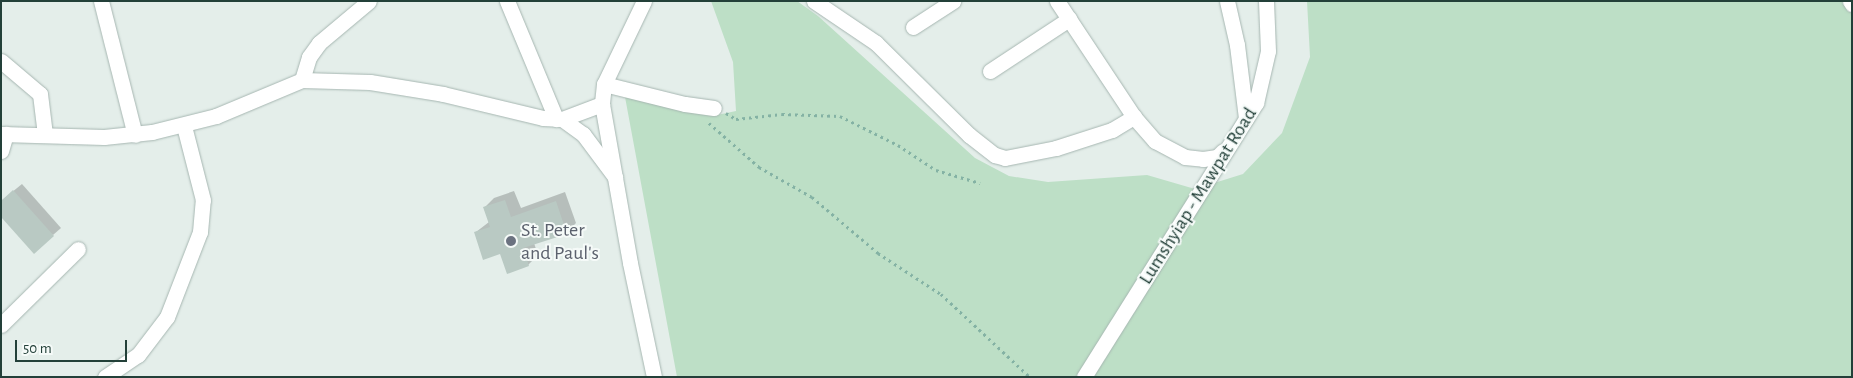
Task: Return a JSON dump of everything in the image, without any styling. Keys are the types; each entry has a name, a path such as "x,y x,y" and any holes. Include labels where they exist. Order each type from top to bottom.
{"street":[{"path":"101,1 135,135"},
{"path":"302,80 309,57 319,43 369,1"},
{"path":"507,1 559,119"},
{"path":"644,1 604,84 602,104 654,377"},
{"path":"814,1 876,43 969,135 995,155 1005,158 1056,148 1112,130 1134,117"},
{"path":"913,27 953,1"},
{"path":"1057,1 1134,117 1155,141 1185,157 1217,157 1227,146"},
{"path":"1227,1 1238,45 1246,118"},
{"name":"Lumshyiap - Mawpat Road","path":"1084,377 1261,92 1265,73 1269,29 1266,1"},
{"path":"990,71 1069,19"},
{"path":"1,61 40,94 45,136"},
{"path":"1,151 4,134 45,136 135,135 184,126 216,116 302,80 379,84 443,94 559,119 584,134 615,177"},
{"path":"604,84 693,105 714,108"},
{"path":"559,119 602,104"},
{"path":"105,377 138,355 167,317 200,232 203,200 184,126"},
{"path":"1,325 78,248"}],"path":[{"path":"693,105 705,120 759,166 812,197 878,253 941,294 1030,377"},
{"path":"714,108 736,119 782,114 840,116 898,145 936,170 980,183"}],"green space":[{"path":"711,1 797,1 818,16 975,158 1009,176 1048,182 1147,175 1195,189 1243,174 1282,133 1310,57 1307,1 1852,1 1852,377 677,377 625,97 717,115 736,111 733,62"}],"building":[{"path":"13,190 54,236 34,254 1,217 1,201"},
{"name":"St. Peter and Paul's","path":"505,200 511,217 556,201 567,234 523,248 529,266 507,274 500,254 483,260 474,232 490,227 483,207"}],"place":[{"name":"St. Peter and Paul's","path":"511,241"}]}
